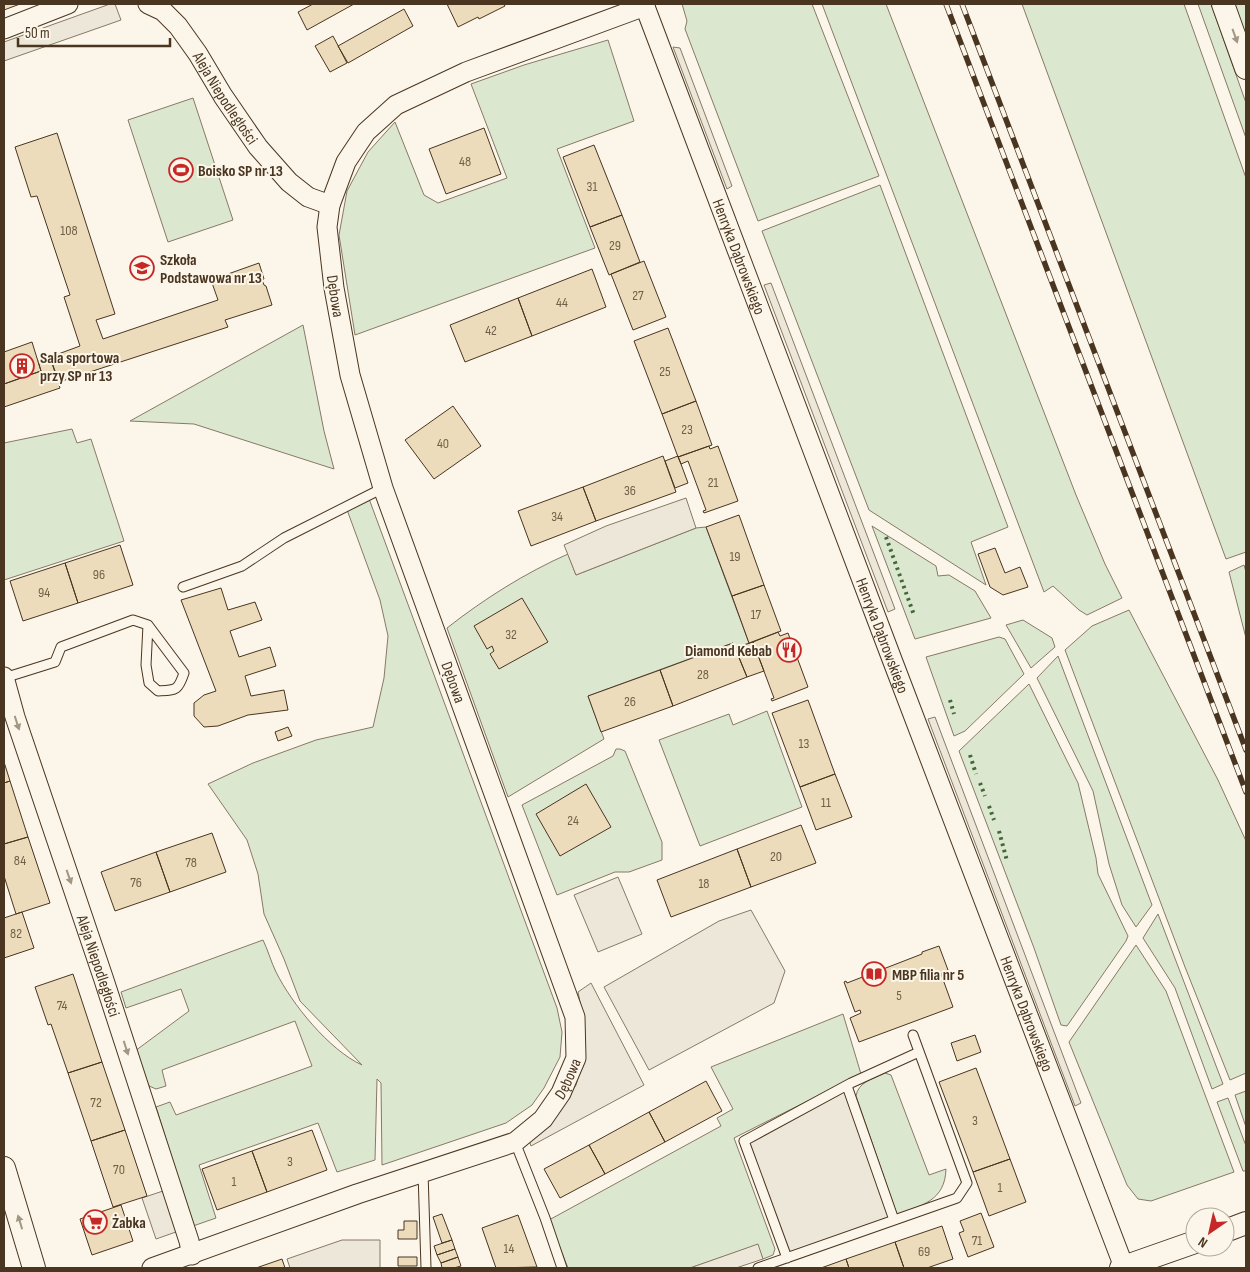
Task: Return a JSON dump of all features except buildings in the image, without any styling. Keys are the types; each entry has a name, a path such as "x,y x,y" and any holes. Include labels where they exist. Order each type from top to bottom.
{"street":[{"path":"4,29 68,4"},
{"name":"Aleja Niepodległości","path":"148,4 163,11 178,26 258,147 289,182 308,197 330,205"},
{"path":"1223,4 1246,68"},
{"name":"Dębowa","path":"152,1268 357,1194 515,1142 543,1119 561,1093 576,1058 575,1017 384,488 350,375 334,288 327,227 330,205 346,162 366,132 396,105 466,72 645,5"},
{"name":"Henryka Dąbrowskiego","path":"645,5 1123,1268"},
{"name":"Aleja Niepodległości","path":"4,677 15,717 103,977 192,1255"},
{"path":"4,1168 34,1268"},
{"path":"1123,1268 1185,1246"}],"lane":[{"path":"183,586 242,566 284,538 384,488"},
{"path":"4,677 55,662 61,647 133,620 148,624 184,673 180,686 173,690 158,691 149,683 146,665 148,624"},
{"path":"758,1268 957,1198 966,1183 912,1035"},
{"path":"786,1258 744,1140 888,1065 919,1052"},
{"path":"847,1086 894,1220"},
{"path":"515,1142 545,1218 562,1268"},
{"path":"422,1172 426,1268"}],"green space":[{"path":"682,4 812,4 879,176 758,221 685,29 687,21"},
{"path":"822,4 886,4 1076,495 1105,564 1122,598 1087,615 1053,586 1044,592"},
{"path":"1022,4 1184,4 1246,178 1246,552 1226,559"},
{"path":"1198,4 1211,4 1246,103 1246,138"},
{"path":"1233,4 1246,4 1246,39"},
{"path":"608,40 634,121 557,149 595,248 355,335 339,235 347,191 368,152 395,122 424,195 438,203 507,178 471,84 524,65"},
{"name":"Boisko SP nr 13","path":"193,98 233,220 168,242 128,120"},
{"path":"880,185 1008,527 971,542 986,585 869,510 762,231"},
{"path":"303,325 324,431 334,469 194,424 130,421"},
{"path":"72,429 77,443 91,439 124,541 4,580 4,443"},
{"path":"368,496 557,1008 562,1032 560,1057 544,1088 532,1105 506,1123 382,1165 381,1083 377,1079 375,1160 337,1172 318,1123 199,1165 216,1218 193,1226 156,1107 170,1102 176,1115 312,1066 295,1021 162,1070 166,1086 156,1089 149,1086 135,1051 189,1011 181,989 126,1008 121,992 263,940 283,985 302,1012 337,1049 362,1065 300,1001 264,914 258,874 247,840 208,784 253,763 316,740 373,727 384,678 388,636 380,600 346,507"},
{"path":"872,526 936,566 938,576 949,575 975,591 991,618 915,639"},
{"path":"706,527 749,643 735,648 733,643 588,696 604,739 508,797 447,628 505,587 568,554 576,575 696,528"},
{"path":"1244,565 1246,572 1246,638 1229,572"},
{"path":"1129,610 1218,780 1246,841 1246,1073 1230,1080 1185,967 1065,650 1092,626"},
{"path":"1023,620 1052,638 1055,647 1031,668 1006,625"},
{"path":"999,637 1005,639 1024,674 965,731 954,736 926,657"},
{"path":"1058,656 1152,905 1136,927 1122,905 1109,864 1093,791 1037,678"},
{"path":"1029,684 1078,783 1098,874 1128,936 1067,1026 1061,1025 1034,948 959,751"},
{"path":"767,711 802,807 700,846 659,740 729,714 733,725"},
{"path":"616,749 625,751 662,842 662,860 629,872 615,872 557,895 522,805 613,756"},
{"path":"1158,914 1223,1084 1212,1089 1175,988 1143,938"},
{"path":"1136,945 1166,991 1234,1172 1151,1201 1138,1199 1127,1185 1069,1042"},
{"path":"843,1014 861,1074 734,1138 775,1249 773,1255 763,1259 757,1245 690,1268 568,1268 549,1220 721,1126 717,1118 733,1109 711,1067"},
{"path":"885,1073 891,1075 929,1175 946,1169 945,1180 937,1195 923,1204 897,1215 856,1096 857,1091 863,1084"},
{"path":"1246,1091 1246,1127 1235,1095"},
{"path":"1228,1098 1246,1146 1246,1171 1243,1171 1217,1102"}],"shaded area":[{"path":"110,4 115,4 121,20 4,61 4,42"},
{"path":"673,47 680,48 732,186 727,189"},
{"path":"771,283 895,609 888,612 764,285"},
{"path":"686,498 696,528 576,575 564,545 606,526"},
{"path":"935,717 1081,1103 1075,1106 928,719"},
{"path":"618,877 642,934 598,952 574,895"},
{"path":"751,910 785,971 774,1003 649,1070 604,987 719,921"},
{"path":"591,983 644,1085 531,1146 528,1137 560,1110 576,1085 585,1053 584,1022 578,992"},
{"path":"851,1083 897,1215 785,1254 744,1141"},
{"path":"181,1185 193,1226 156,1239 142,1198"},
{"path":"342,1240 380,1240 380,1268 290,1268 287,1259"},
{"path":"758,1244 763,1259 736,1268 690,1268"}],"railway":[{"path":"946,4 1246,792"},
{"path":"962,4 1246,750"}],"hedge":[{"path":"886,537 914,615"},
{"path":"950,700 954,714"},
{"path":"970,755 976,774"},
{"path":"980,783 985,796"},
{"path":"989,806 994,820"},
{"path":"999,831 1007,861"}],"place":[{"name":"Boisko SP nr 13","path":"181,170"},
{"name":"Szkoła Podstawowa nr 13","path":"142,268"},
{"name":"Sala sportowa przy SP nr 13","path":"22,366"},
{"name":"Diamond Kebab","path":"789,650"},
{"name":"MBP filia nr 5","path":"874,974"},
{"name":"Żabka","path":"95,1222"}]}
